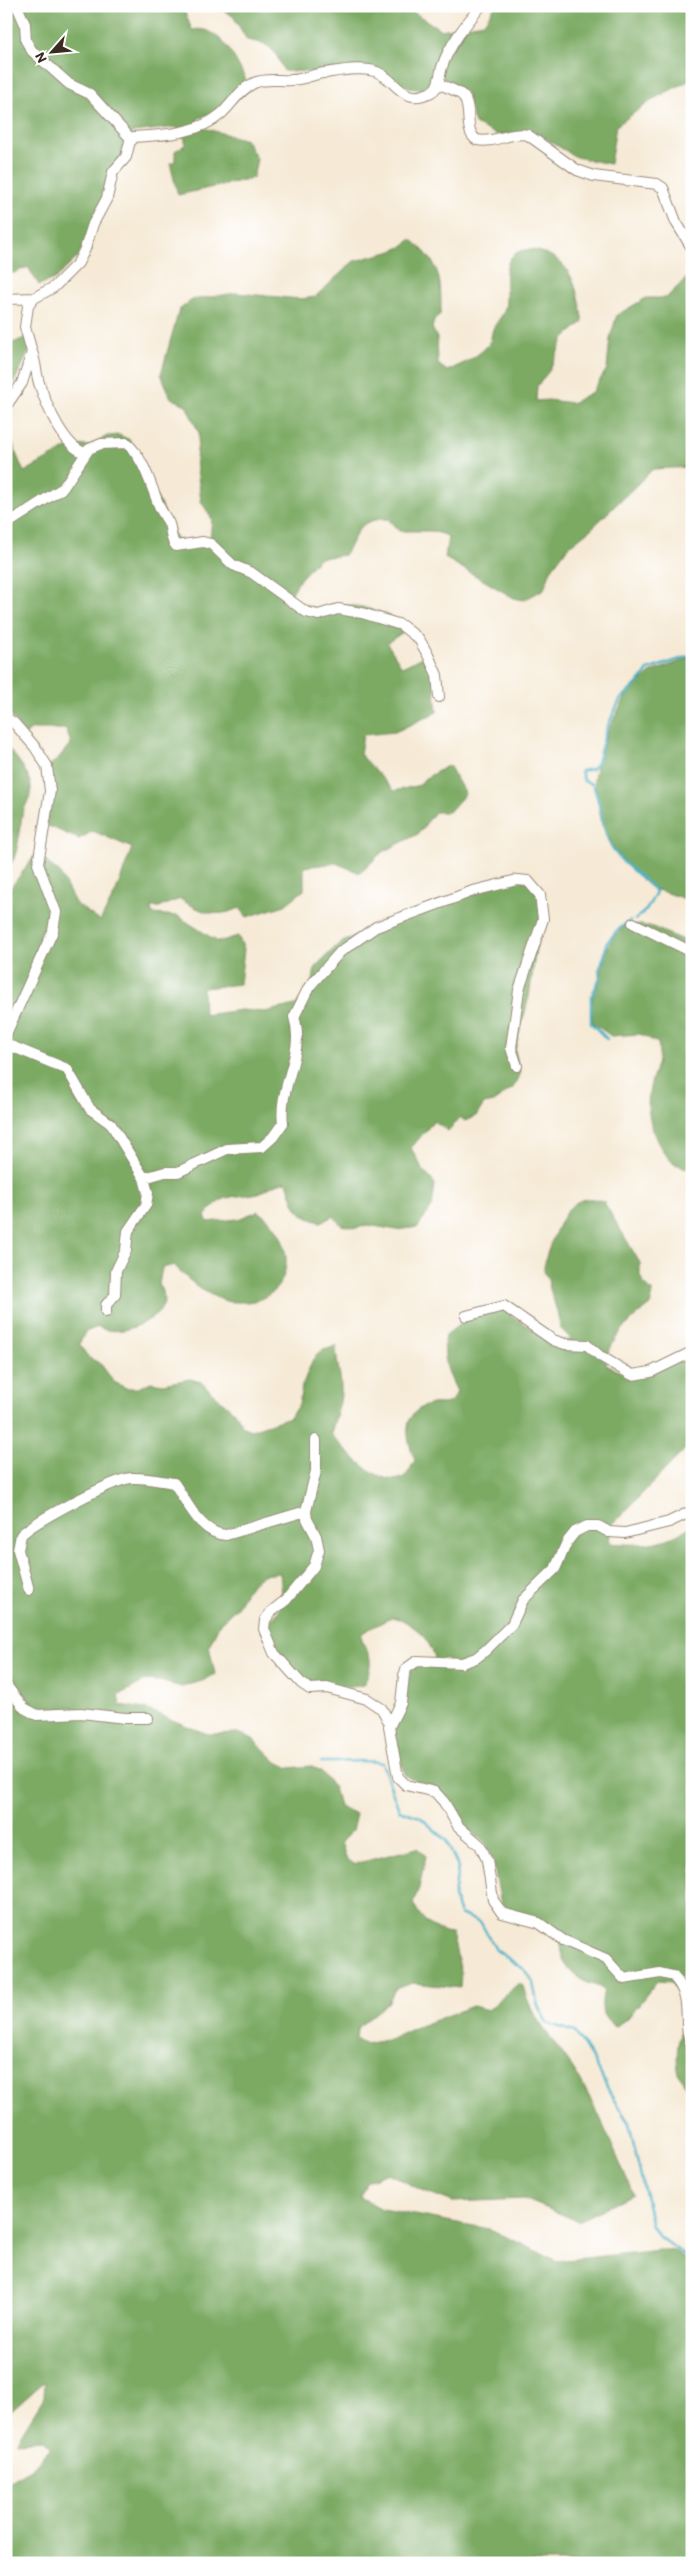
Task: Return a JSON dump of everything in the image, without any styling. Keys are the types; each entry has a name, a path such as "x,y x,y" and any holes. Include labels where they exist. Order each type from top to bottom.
{"street":[{"path":"17,6 25,24 26,41 32,51 69,84 90,94 132,140"},
{"path":"85,452 75,450 67,442 40,386 36,364 26,333 25,321 28,306 34,298 54,287 78,263 85,249 93,224 107,198 112,172 126,157 134,137 190,130 204,125 221,114 235,97 256,82 292,80 322,73 362,70 378,72 402,93 416,96 429,94 438,84 448,55 481,6"},
{"path":"438,84 457,92 464,98 471,133 477,140 485,141 520,133 528,135 577,170 594,176 657,184 663,188 676,222 692,248"},
{"path":"6,299 34,298"},
{"path":"6,406 22,383 32,352"},
{"path":"10,522 63,488 77,470 85,452 95,446 114,442 126,443 131,447 141,463 153,493 170,524 173,542 176,546 203,542 210,544 233,565 252,573 306,612 318,615 338,609 362,613 400,625 420,639 437,675 440,696"},
{"path":"6,718 14,723 35,747 47,766 50,792 38,864 56,912 53,931 6,1034"},
{"path":"144,1178 165,1172 178,1172 194,1166 211,1154 227,1149 262,1147 273,1137 283,1123 281,1108 289,1071 298,1048 298,1030 294,1017 309,987 340,952 376,927 473,891 517,880 528,881 534,885 540,895 543,919 519,990 511,1048 517,1066"},
{"path":"633,923 692,952"},
{"path":"6,1044 67,1069 90,1109 111,1124 144,1178 148,1193 146,1205 128,1231 126,1250 116,1271 115,1295 106,1305 106,1312"},
{"path":"466,1316 504,1306 553,1340 587,1345 600,1356 632,1375 651,1372 692,1352"},
{"path":"316,1440 316,1471 306,1510 307,1519 316,1536 319,1550 314,1566 298,1587 265,1620 264,1629 267,1641 280,1660 301,1683 310,1689 327,1688 367,1699 382,1709 390,1724"},
{"path":"30,1590 18,1550 21,1535 40,1520 96,1492 130,1478 174,1483 202,1522 218,1534 226,1535 306,1510"},
{"path":"692,1511 669,1522 625,1533 609,1532 598,1526 587,1526 575,1532 567,1542 554,1569 523,1600 512,1624 486,1650 476,1658 462,1663 424,1661 411,1665 404,1675 401,1702 390,1724 389,1735 398,1777 406,1784 434,1792 444,1802 458,1826 480,1845 487,1860 493,1900 502,1913 538,1923 564,1940 606,1959 624,1979 660,1973 673,1976 686,1997 688,2032 692,2046"},
{"path":"6,1685 24,1708 37,1715 80,1712 125,1718 148,1718"}],"green space":[{"path":"6,6 186,6 183,8 192,30 211,32 218,38 231,53 246,80 218,108 197,119 204,128 246,140 257,159 253,178 178,195 170,163 175,162 175,151 185,145 185,139 176,127 133,132 78,257 56,278 39,285 28,267 6,276"},
{"path":"215,6 408,6 410,10 441,30 484,23 495,6 692,6 692,79 655,98 616,126 610,164 576,157 533,131 498,135 475,124 466,93 445,78 434,79 422,90 403,86 384,73 284,71 278,57 271,49 262,43 247,40 233,16"},
{"path":"411,239 428,256 437,271 441,313 434,321 432,328 437,338 438,364 447,371 474,357 484,350 489,343 493,329 505,308 507,268 512,256 520,251 533,250 546,254 565,267 575,287 583,322 564,338 549,371 537,386 536,401 548,400 572,403 592,392 607,369 610,338 617,315 646,298 666,298 692,273 692,467 653,469 591,529 568,547 551,570 544,589 524,600 514,598 445,558 448,536 433,531 399,531 388,519 369,522 364,525 344,555 319,558 300,579 289,598 319,610 339,604 362,607 388,615 406,630 387,643 402,667 425,656 434,680 437,712 395,732 363,735 360,754 394,791 420,785 424,779 449,765 465,794 449,812 435,812 418,834 381,853 360,873 336,863 304,867 304,890 285,905 247,917 240,908 223,913 209,913 180,899 159,907 151,907 152,914 178,916 218,942 238,936 244,949 240,984 203,988 204,1015 241,1010 265,1012 295,1005 312,989 315,967 340,943 475,887 495,880 518,877 544,892 529,996 515,1050 520,1073 513,1088 493,1102 484,1104 476,1116 465,1121 460,1117 448,1131 434,1121 411,1148 423,1170 435,1184 432,1207 418,1227 397,1230 368,1225 356,1228 341,1225 334,1216 321,1222 312,1220 297,1208 287,1182 274,1185 258,1193 229,1197 218,1203 205,1216 208,1222 238,1219 258,1211 272,1223 281,1237 285,1252 286,1268 281,1282 272,1293 257,1300 226,1301 202,1290 174,1265 162,1268 159,1284 165,1299 159,1312 129,1329 113,1331 98,1327 85,1332 79,1344 89,1358 100,1363 114,1382 126,1388 138,1388 151,1382 163,1384 190,1379 201,1382 237,1415 243,1427 251,1430 290,1417 299,1404 302,1386 313,1359 321,1351 336,1346 341,1394 331,1434 366,1468 388,1479 398,1479 407,1474 415,1460 408,1434 410,1418 422,1407 432,1404 446,1404 452,1401 455,1396 457,1391 448,1371 445,1358 445,1336 466,1319 499,1308 551,1341 572,1340 560,1328 557,1310 544,1271 545,1261 558,1228 571,1206 585,1199 604,1202 640,1263 640,1276 643,1282 652,1291 651,1305 621,1331 611,1347 606,1365 631,1377 692,1353 692,1442 611,1526 609,1543 642,1544 664,1540 684,1531 692,1524 692,2097 678,2069 677,2057 682,2016 678,1994 672,1982 657,1981 628,2018 614,2027 604,2014 602,2001 604,1990 582,1980 569,1969 563,1957 561,1932 501,1904 493,1861 485,1843 466,1828 438,1788 409,1778 404,1774 395,1734 396,1719 405,1706 410,1670 435,1658 429,1644 413,1626 392,1617 362,1633 362,1640 370,1658 369,1672 363,1685 350,1687 310,1685 282,1656 271,1638 270,1621 277,1613 281,1604 280,1573 263,1575 250,1585 237,1607 220,1623 209,1646 215,1674 205,1680 182,1687 146,1680 118,1696 120,1705 145,1709 207,1734 238,1733 253,1739 277,1762 289,1768 312,1766 322,1772 334,1788 339,1806 356,1814 352,1831 341,1842 346,1858 354,1864 417,1848 426,1856 419,1888 413,1903 424,1920 452,1934 461,1972 460,1988 413,1983 395,1989 388,2003 357,2028 356,2038 365,2044 391,2039 414,2028 473,2006 488,2010 519,1983 523,1986 532,2010 569,2062 592,2102 633,2194 578,2221 524,2199 453,2202 419,2189 388,2173 367,2181 360,2197 382,2209 490,2229 557,2261 659,2250 675,2251 692,2265 692,2563 6,2563 6,2483 32,2468 51,2448 43,2440 16,2442 44,2397 45,2381 6,2416 6,894 36,854 59,872 75,903 100,921 115,894 132,848 93,831 79,839 46,825 50,785 44,768 56,761 71,743 66,729 32,729 25,735 6,709 6,419 15,451 24,472 73,445 89,446 107,436 119,435 130,440 178,542 210,539 212,519 201,501 196,460 199,433 186,405 171,398 161,374 179,310 192,300 236,293 300,299 315,297 354,261 389,252 404,246"},
{"path":"27,337 31,347 6,399 6,346"},
{"path":"692,657 692,901 651,888 628,867 615,851 602,825 594,780 596,766 609,728 626,696 650,673"},
{"path":"6,746 23,767 30,782 31,791 22,815 14,859 6,871"},
{"path":"629,924 650,926 692,944 692,1170 676,1164 667,1156 656,1139 652,1128 648,1097 659,1055 658,1043 640,1034 611,1036 593,1023 592,998 600,979 605,954 616,934"}],"waterway":[{"path":"635,920 647,909 656,892 625,864 610,844 604,829 598,798 592,784 584,781 581,771 592,769 597,763 607,727 620,700 641,680 648,670 692,655"},
{"path":"607,1039 591,1023 591,997 600,978 599,970 605,954 606,944 618,929 630,921"},
{"path":"321,1762 359,1761 382,1763 399,1810 420,1817 446,1840 458,1867 454,1897 460,1914 481,1923 496,1950 525,1970 533,1983 538,2006 547,2023 575,2032 629,2123 652,2226 659,2236 692,2261"}]}
